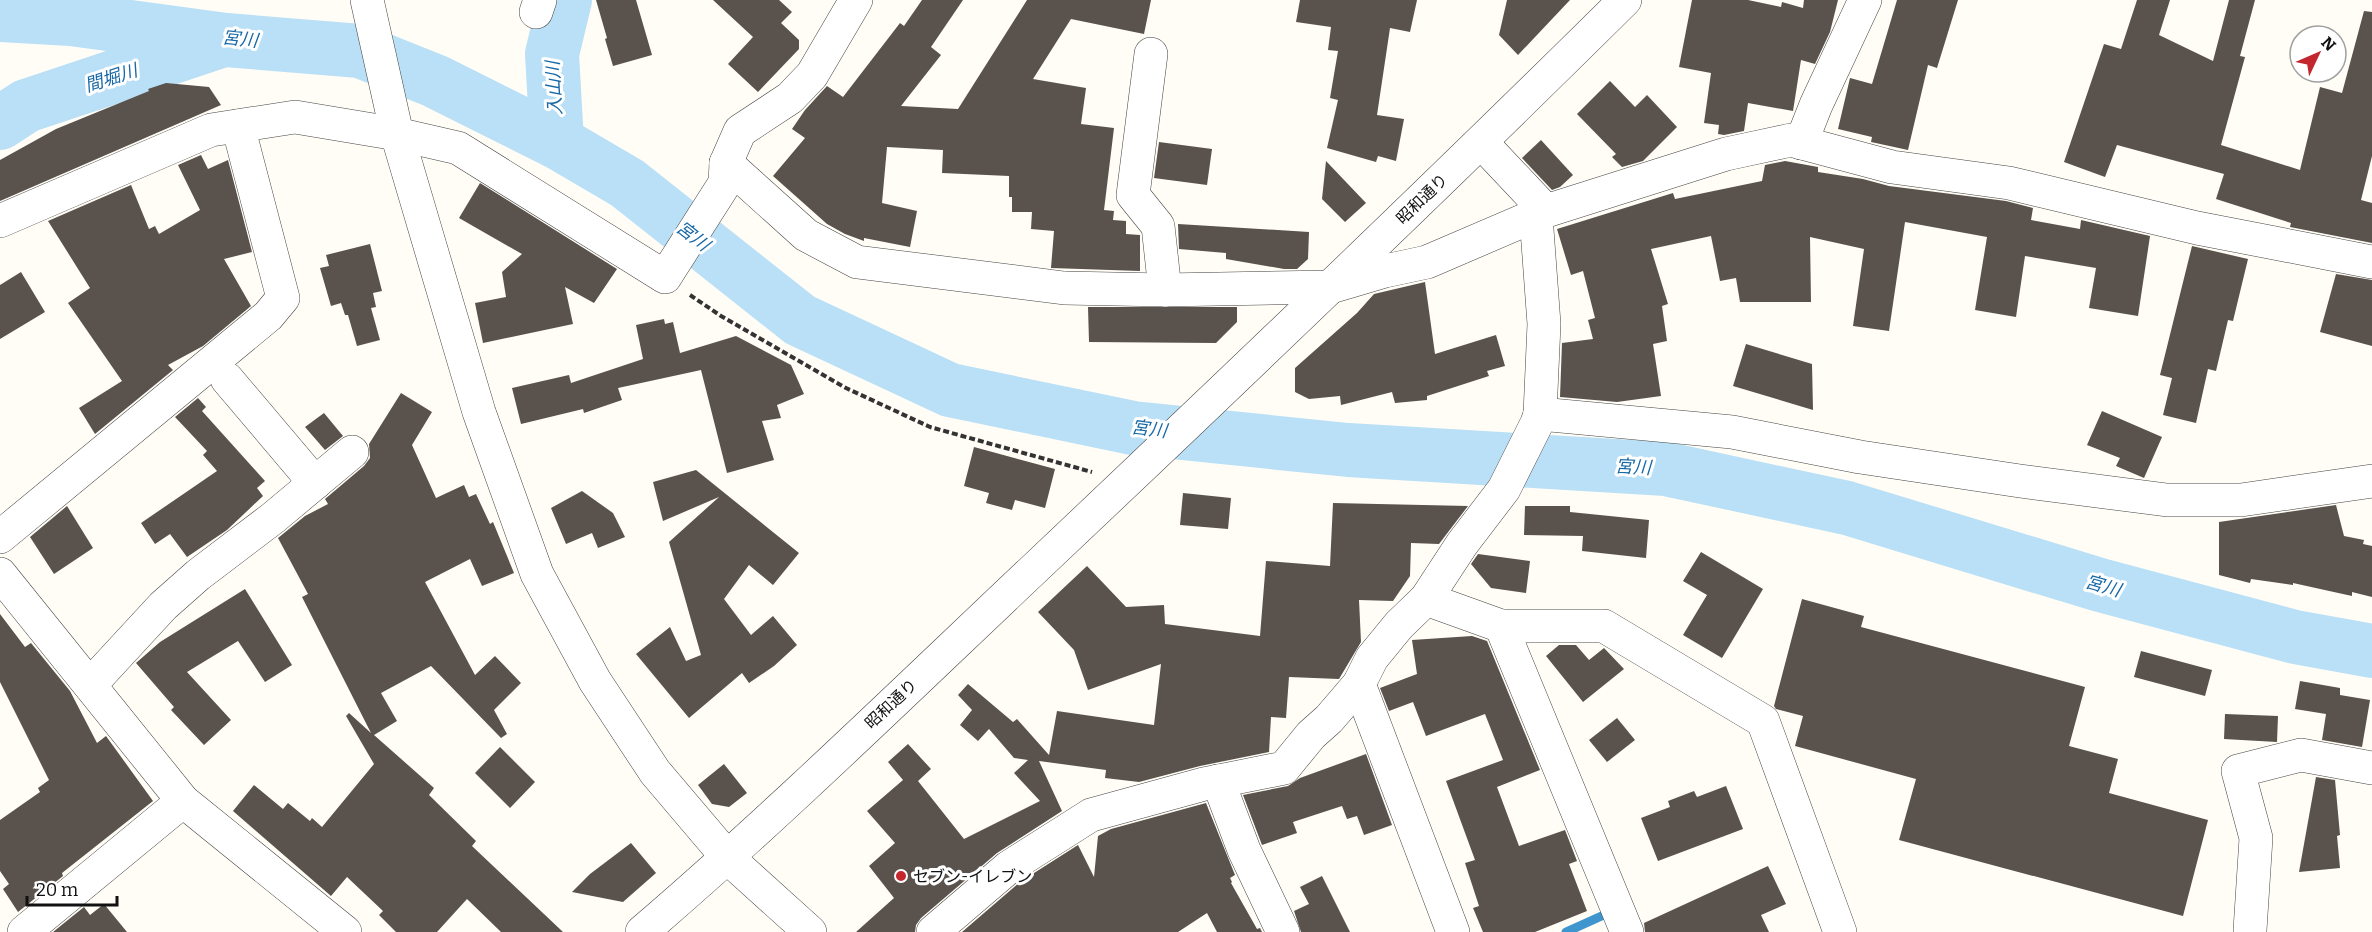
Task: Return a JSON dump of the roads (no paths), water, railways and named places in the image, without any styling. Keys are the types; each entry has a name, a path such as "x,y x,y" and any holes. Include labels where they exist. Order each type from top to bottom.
{"street":[{"path":"0,221 212,130 295,117 397,134 458,148 669,270 725,173 740,131 790,98 812,75 856,0"},
{"name":"昭和通り","path":"642,932 728,858 1130,479 1481,142 1625,0"},
{"path":"1802,143 1816,105 1865,0"},
{"path":"368,5 397,134 479,412 537,574 595,681 655,772 728,858 810,932"},
{"path":"1151,54 1133,195 1158,226 1165,290"},
{"path":"0,537 268,316 283,298 238,126"},
{"path":"725,173 806,235 857,262 1064,288 1165,290 1331,287 1384,271 1428,262 1541,213 1726,154 1791,140 1892,167 2009,183 2197,228 2372,262"},
{"path":"933,932 1009,867 1091,815 1218,781 1284,768 1311,735 1329,719 1359,684 1372,658 1399,625 1426,599 1462,544 1504,489 1539,419 1544,324 1541,213 1481,142"},
{"path":"227,379 315,483"},
{"path":"1539,419 1732,432 1860,457 2167,500 2241,500 2372,481"},
{"path":"90,686 163,606 352,452"},
{"path":"0,574 183,801 345,932"},
{"path":"1426,599 1502,626 1605,626 1763,721 1840,932"},
{"path":"1502,626 1627,932"},
{"path":"1359,684 1453,932"},
{"path":"2251,931 2256,838 2238,771 2301,755 2372,768"},
{"path":"1218,781 1244,850 1283,932"},
{"path":"24,932 183,801"}],"waterway":[{"name":"入山川","path":"557,142 552,54 565,0"},
{"name":"宮川","path":"0,15 71,19 226,40 360,51 435,81 557,142 627,183 800,320 950,390 1133,428 1348,450 1666,469 1847,508 2100,585 2295,637 2372,651"},
{"name":"間堀川","path":"0,123 26,106 215,43"},
{"path":"1566,932 1606,914"}],"place":[{"name":"セブン-イレブン","path":"901,876"}]}
